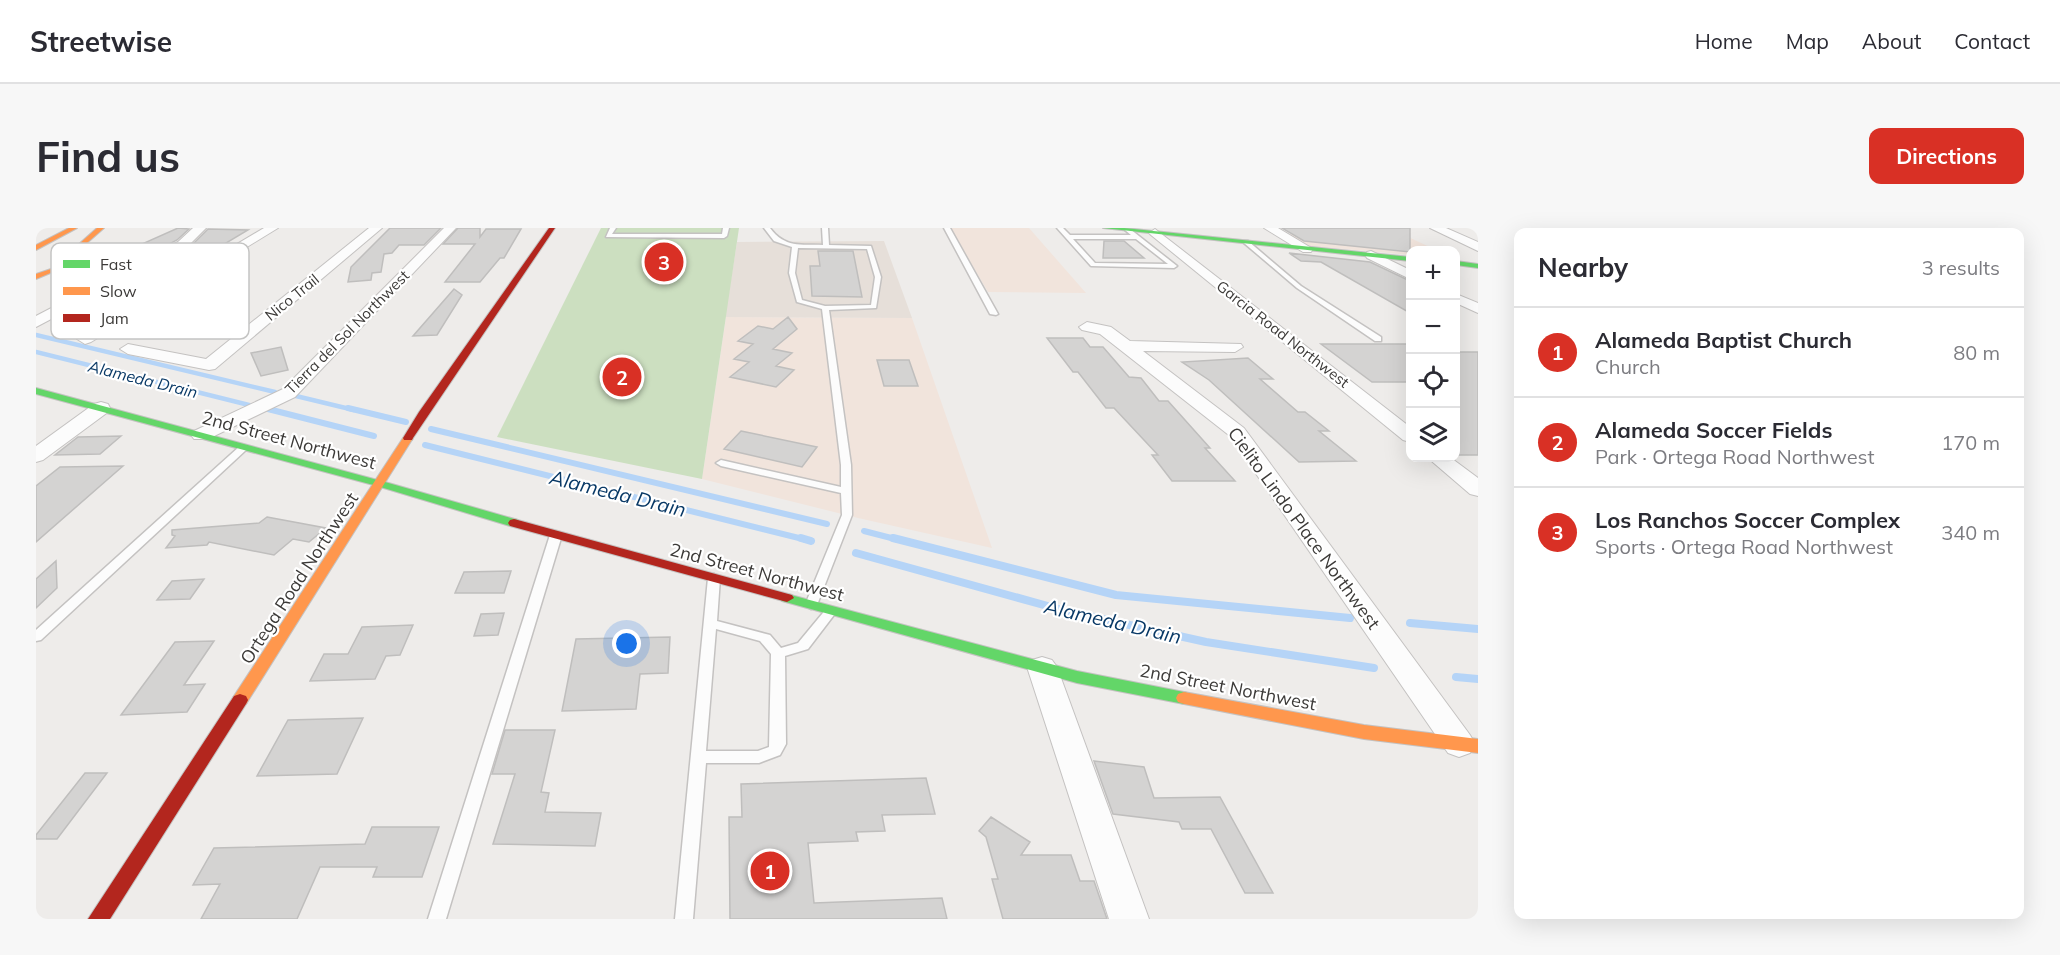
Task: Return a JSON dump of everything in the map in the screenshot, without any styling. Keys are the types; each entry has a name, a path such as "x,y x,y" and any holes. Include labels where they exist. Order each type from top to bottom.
{"main road":[{"path":"36,248 74,228"},
{"path":"84,243 102,228"},
{"name":"Ortega Road Northwest","path":"98,919 381,484 430,403 552,228"},
{"path":"1106,228 1133,234 1155,233 1406,259"},
{"path":"1460,264 1478,266"},
{"path":"36,277 51,271"},
{"name":"2nd Street Northwest","path":"36,391 381,484 831,611 1088,679 1353,730 1469,745"}],"street":[{"path":"184,243 200,228"},
{"path":"247,243 272,228"},
{"name":"Nico Trail","path":"249,332 376,228"},
{"name":"Tierra del Sol Northwest","path":"201,435 289,393 450,228"},
{"path":"1270,228 1306,249"},
{"path":"1436,228 1478,247"},
{"name":"Garcia Road Northwest","path":"1155,233 1406,433"},
{"path":"1371,255 1406,273"},
{"path":"1459,300 1478,309"},
{"path":"36,322 51,314"},
{"name":"Cielito Lindo Place Northwest","path":"1087,327 1105,330 1128,346 1237,432 1469,745"},
{"name":"Nico Trail","path":"128,349 209,365 241,339"},
{"path":"1128,346 1235,347"},
{"path":"36,456 101,408"},
{"path":"1443,462 1478,489"},
{"path":"1042,667 1129,919"}],"lane":[{"path":"613,228 608,236 724,236 726,228"},
{"path":"767,228 776,240 795,246 869,247 878,277 874,307 825,308 799,301 792,273 795,246"},
{"path":"825,228 826,247"},
{"path":"947,228 994,314"},
{"path":"1060,228 1067,237 1093,265 1174,266 1133,234 1067,237"},
{"path":"1246,242 1299,287 1378,339"},
{"path":"811,605 847,515 843,433 825,308"},
{"path":"36,637 106,570 243,447"},
{"path":"721,463 846,491"},
{"path":"437,919 556,535"},
{"path":"684,919 714,578"},
{"path":"778,653 803,645 831,611"},
{"path":"698,757 759,757 775,751 778,744 778,653 765,638 710,623"}],"shaded area":[{"path":"950,228 1029,228 1086,293 988,292"},
{"path":"1286,234 1404,235 1427,246 1406,246 1406,255 1301,245"},
{"path":"884,241 912,318 725,317 737,242"},
{"path":"726,317 912,318 992,548 858,518 702,479"}],"green space":[{"path":"601,228 739,228 702,479 497,437"}],"building":[{"path":"178,228 189,229 171,243 144,243"},
{"path":"390,228 441,228 424,245 399,245 392,253 384,254 381,272 372,273 371,280 348,282 351,267"},
{"path":"458,228 480,228 480,237 486,229 521,229 504,258 500,258 480,282 445,282 475,244 443,244"},
{"path":"1282,228 1410,228 1410,246 1406,246 1406,252 1304,241"},
{"path":"208,229 248,230 226,243 194,243"},
{"path":"1104,241 1124,241 1144,258 1103,258"},
{"path":"818,251 853,251 862,297 812,296 810,266 820,266"},
{"path":"1289,253 1370,262 1406,279 1406,311 1321,262 1301,261"},
{"path":"454,289 462,295 437,335 413,336"},
{"path":"788,317 797,329 773,349 792,353 776,366 794,370 776,387 730,377 749,362 734,359 753,344 738,341 758,326 773,329"},
{"path":"1047,338 1083,338 1090,347 1103,347 1129,377 1141,378 1159,401 1168,401 1210,448 1205,448 1235,481 1172,481 1152,455 1158,455 1114,408 1106,408 1078,372 1073,372"},
{"path":"1321,344 1406,344 1406,382 1372,382"},
{"path":"281,347 288,370 261,376 251,353"},
{"path":"1460,352 1478,352 1478,455 1460,455"},
{"path":"1248,358 1273,379 1260,379 1298,412 1305,412 1329,431 1319,431 1356,461 1299,462 1209,380 1182,362"},
{"path":"877,360 909,360 918,386 884,386"},
{"path":"741,431 817,447 802,467 724,449"},
{"path":"121,436 100,454 55,455 78,437"},
{"path":"123,466 36,542 36,486 60,467"},
{"path":"267,517 326,528 309,542 293,539 274,555 209,542 207,545 166,548 175,536 172,535 172,530 259,523"},
{"path":"56,561 57,588 36,608 36,579"},
{"path":"511,571 504,593 455,593 464,572"},
{"path":"204,579 190,599 157,600 172,581"},
{"path":"504,613 498,635 474,636 481,614"},
{"path":"413,625 400,655 386,656 375,679 310,681 324,654 348,654 362,627"},
{"path":"670,637 668,673 640,674 636,709 562,711 576,639"},
{"path":"214,641 184,685 205,684 187,712 121,715 175,642"},
{"path":"363,718 337,774 257,776 288,720"},
{"path":"505,730 555,730 541,792 549,793 545,812 601,813 595,846 493,844 515,774 492,774"},
{"path":"1094,761 1144,767 1154,798 1220,797 1273,893 1245,893 1211,829 1182,829 1179,822 1113,814"},
{"path":"85,773 107,773 57,839 36,839 36,835"},
{"path":"926,778 935,814 882,815 885,831 856,832 858,841 808,843 814,903 942,898 947,919 730,919 729,817 742,817 741,784"},
{"path":"991,817 1030,842 1021,855 1071,855 1080,881 1094,881 1107,919 1003,919 992,879 998,879 986,837 979,831"},
{"path":"372,827 439,827 422,877 373,877 377,867 320,867 297,919 201,919 220,884 193,885 214,848 365,844"}],"waterway":[{"path":"36,335 51,339"},
{"path":"53,339 275,392"},
{"name":"Alameda Drain","path":"36,352 249,405"},
{"path":"296,396 354,410"},
{"path":"348,408 406,422"},
{"name":"Alameda Drain","path":"271,410 268,409 374,436"},
{"path":"431,429 827,524"},
{"name":"Alameda Drain","path":"425,445 807,540"},
{"path":"864,531 899,540"},
{"name":"Alameda Drain","path":"801,538 811,541"},
{"path":"893,538 1116,595 1350,618"},
{"name":"Alameda Drain","path":"856,553 1062,610 1206,642 1374,668"},
{"path":"1410,623 1478,629"},
{"name":"Alameda Drain","path":"1456,677 1478,679"}],"traffic: fast":[{"path":"1106,228 1406,259"},
{"path":"1460,264 1478,266"},
{"path":"36,391 381,484 514,523"},
{"path":"787,598 1077,677 1184,698"}],"traffic: slow":[{"path":"36,248 74,228"},
{"path":"84,243 101,228"},
{"path":"36,277 51,271"},
{"path":"240,700 408,438"},
{"path":"1184,698 1364,732 1478,746"}],"traffic: jam":[{"path":"408,438 552,228"},
{"path":"514,523 787,598"},
{"path":"98,919 240,700"}],"place":[{"name":"Los Ranchos Soccer Complex","path":"664,262"},
{"name":"Alameda Soccer Fields","path":"622,377"},
{"name":"Alameda Baptist Church","path":"770,871"}]}
